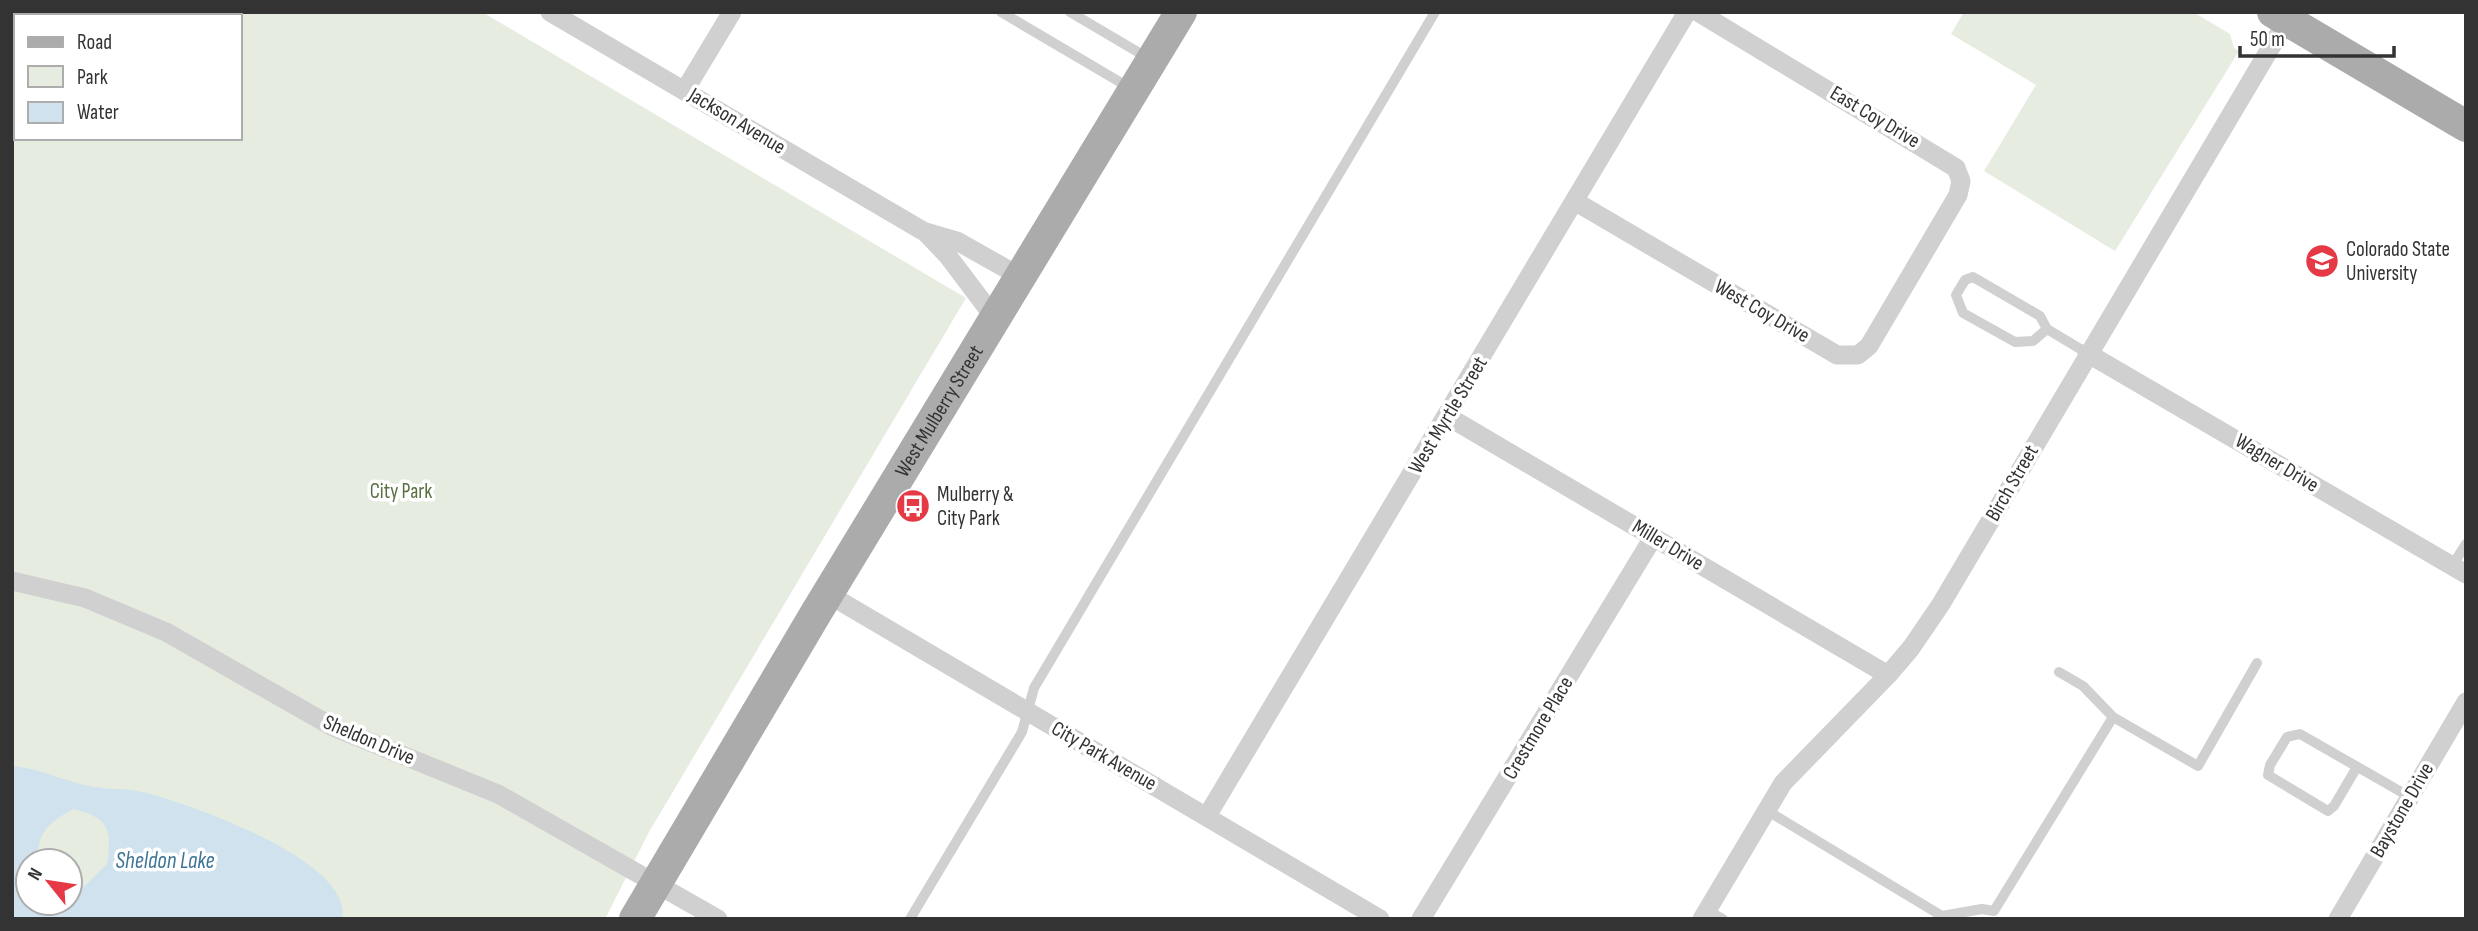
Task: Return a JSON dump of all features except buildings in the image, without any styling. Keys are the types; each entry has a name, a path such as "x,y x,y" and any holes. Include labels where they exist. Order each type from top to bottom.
{"main road":[{"name":"West Mulberry Street","path":"635,919 828,593 1181,12"},
{"path":"2280,16 2466,127"}],"street":[{"name":"Jackson Avenue","path":"550,12 923,231 957,241 1019,276"},
{"path":"685,90 732,12"},
{"name":"West Myrtle Street","path":"1207,816 1687,12"},
{"name":"East Coy Drive","path":"1698,12 1956,168 1961,181 1958,195 1916,266"},
{"name":"Birch Street","path":"1711,916 1765,810 1783,783 1888,675 1911,648 1941,604 2280,16"},
{"name":"West Coy Drive","path":"1576,202 1844,357 1858,355 1869,346 1916,266"},
{"name":"Jackson Avenue","path":"923,231 948,256 995,317"},
{"name":"Wagner Drive","path":"2087,353 2459,570"},
{"name":"Miller Drive","path":"1447,416 1888,675"},
{"name":"Crestmore Place","path":"1421,919 1654,536"},
{"name":"Sheldon Drive","path":"12,581 85,598 166,632 333,727 498,794 718,919"},
{"name":"City Park Avenue","path":"828,593 1380,919"},
{"name":"Baystone Drive","path":"2338,919 2464,710"}],"lane":[{"path":"1001,12 1134,90"},
{"path":"1070,12 1152,60"},
{"path":"911,919 1022,732 1034,688 1435,12"},
{"path":"2047,329 2033,341 2015,342 1963,313 1956,295 1965,280 1973,277 2040,316 2047,329 2087,353"},
{"path":"2459,570 2466,544"},
{"path":"2059,672 2083,686 2113,717 2198,766 2257,663"},
{"path":"1765,810 1942,916 1982,909 1994,911 2113,717"},
{"path":"2357,766 2334,806 2328,811 2271,779 2268,771 2287,737 2295,734 2357,766 2410,797"}],"green space":[{"name":"City Park","path":"12,12 482,12 966,298 649,832 605,919 12,919"},
{"path":"1964,12 2193,12 2230,34 2234,48 2239,51 2115,251 1984,171 2036,85 1951,34"}],"water":[{"name":"Sheldon Lake","path":"12,766 84,785 132,790 169,799 266,839 297,857 323,877 339,897 342,919 12,919"}],"place":[{"name":"Colorado State University","path":"2322,261"},
{"name":"Mulberry & City Park","path":"913,506"}]}
